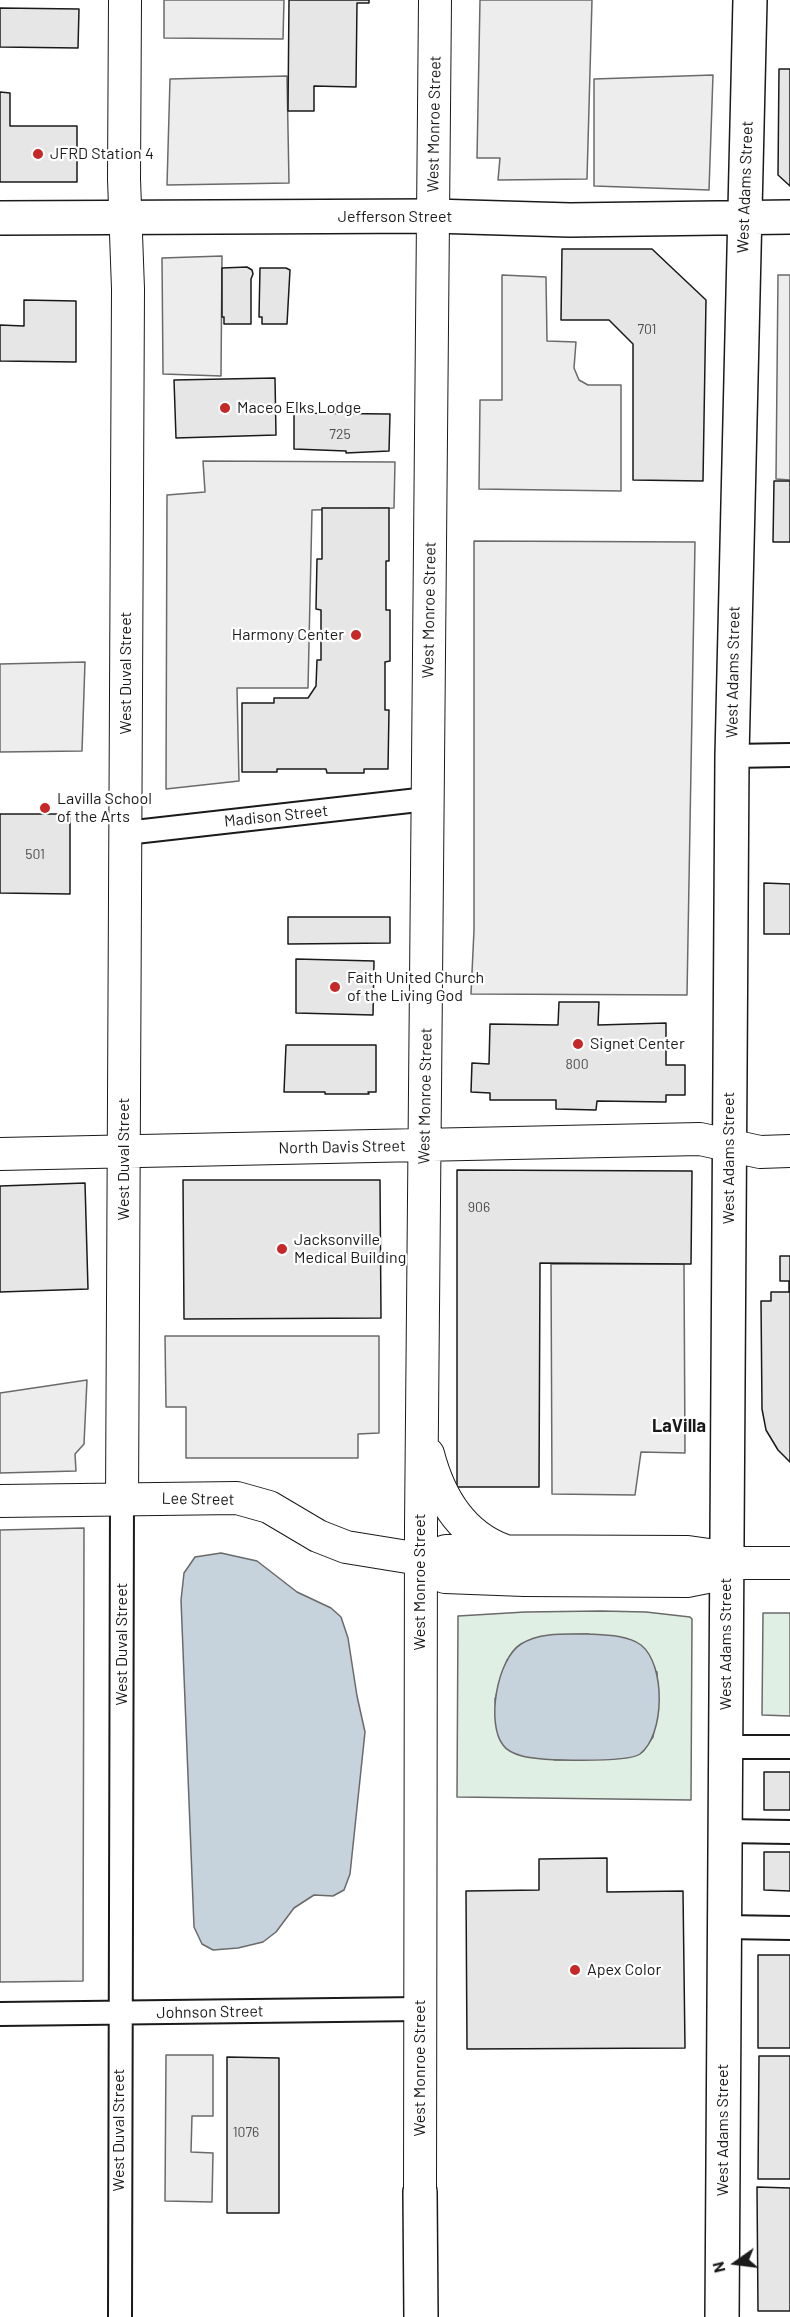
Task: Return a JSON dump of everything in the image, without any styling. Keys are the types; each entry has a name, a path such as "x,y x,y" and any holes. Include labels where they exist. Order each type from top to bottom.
{"main road":[{"name":"West Adams Street","path":"722,2317 732,756 750,0"},
{"name":"Jefferson Street","path":"0,218 433,216 570,220 790,217"},
{"path":"420,2192 421,2317"}],"street":[{"name":"West Duval Street","path":"120,2317 128,289 125,0"},
{"name":"West Monroe Street","path":"420,2192 420,1559 435,0"},
{"path":"732,756 790,755"},
{"name":"Madison Street","path":"126,833 427,799"},
{"name":"North Davis Street","path":"0,1154 700,1139 760,1152 790,1151"},
{"path":"421,1430 435,1477 449,1507 472,1533 506,1551"},
{"name":"Lee Street","path":"0,1501 220,1497 245,1500 277,1510 318,1536 338,1545 420,1559 446,1551 688,1552 709,1555 727,1563 790,1563"},
{"name":"Lee Street","path":"420,1559 432,1572 445,1577 524,1580 687,1581 707,1577 727,1563"},
{"path":"726,1747 790,1748"},
{"path":"725,1831 790,1832"},
{"path":"724,1927 790,1928"},
{"name":"Johnson Street","path":"0,2014 420,2009"}],"green space":[{"path":"525,1612 646,1612 692,1619 691,1800 457,1797 458,1616","holes":["588,1634 657,1672 658,1706 653,1737 642,1752 623,1758 555,1760 497,1729 495,1699 507,1660 554,1635"]},
{"path":"763,1613 790,1613 790,1716 762,1715"}],"shaded area":[{"path":"164,0 284,0 283,39 164,38"},
{"path":"480,0 592,0 587,179 498,180 500,158 477,158"},
{"path":"713,75 709,190 594,186 594,79"},
{"path":"287,76 289,183 167,185 170,79"},
{"path":"222,256 221,376 163,374 162,258"},
{"path":"502,275 546,277 547,341 576,342 574,368 579,380 588,385 621,385 621,491 479,489 480,400 502,400"},
{"path":"778,275 790,275 790,480 776,479"},
{"path":"203,461 395,462 394,508 312,510 308,688 237,688 239,781 166,789 167,495 205,492"},
{"path":"474,541 695,542 687,995 471,994 474,930"},
{"path":"85,662 82,751 0,752 0,664"},
{"path":"551,1264 684,1264 685,1453 641,1452 635,1495 552,1494"},
{"path":"165,1336 379,1336 379,1433 358,1434 358,1458 186,1458 186,1407 166,1407"},
{"path":"87,1380 84,1444 75,1454 76,1471 0,1473 0,1393"},
{"path":"84,1528 83,1981 0,1982 0,1530"},
{"path":"221,1553 257,1561 297,1592 331,1608 341,1617 348,1638 365,1732 350,1874 344,1890 333,1896 314,1895 294,1908 276,1932 263,1942 238,1948 213,1950 202,1944 194,1927 181,1600 184,1573 195,1557"},
{"path":"553,1634 588,1634 629,1639 641,1645 649,1655 655,1668 659,1700 658,1716 648,1745 640,1754 632,1757 602,1760 532,1758 509,1751 498,1735 495,1707 500,1677 513,1652 521,1644 536,1637"},
{"path":"166,2055 213,2055 213,2116 192,2116 191,2152 213,2153 212,2202 165,2201"}],"building":[{"path":"289,0 369,0 369,3 357,3 356,87 314,86 314,111 288,111"},
{"path":"0,8 79,9 78,48 0,47"},
{"path":"779,69 790,69 790,186 778,175"},
{"name":"JFRD Station 4","path":"0,92 10,93 10,126 77,126 77,182 0,182"},
{"path":"562,249 652,249 706,300 703,481 633,480 633,344 609,320 561,320"},
{"path":"247,267 252,270 253,274 251,324 224,324 222,268"},
{"path":"260,268 290,270 287,324 262,324 262,317 259,317"},
{"path":"24,300 76,301 76,362 0,361 0,325 24,326"},
{"name":"Maceo Elks Lodge","path":"275,378 276,435 176,438 174,380"},
{"path":"294,413 390,414 389,451 346,453 346,451 294,449"},
{"path":"774,481 790,481 790,542 773,542"},
{"name":"Harmony Center","path":"322,508 389,508 386,610 390,610 390,661 385,662 385,710 389,710 388,769 364,769 364,773 327,773 326,769 242,772 242,703 274,703 274,698 308,698 316,686 317,660 321,660 321,610 316,609 317,559 322,559"},
{"path":"0,814 70,814 70,894 0,893"},
{"path":"764,883 790,884 790,934 764,934"},
{"path":"288,917 390,917 390,943 288,944"},
{"name":"Faith United Church of the Living God","path":"296,959 374,961 373,1015 296,1013"},
{"name":"Signet Center","path":"559,1002 599,1002 598,1025 666,1023 666,1065 685,1065 685,1095 666,1095 666,1102 597,1101 596,1110 556,1109 556,1100 490,1100 490,1093 471,1092 472,1063 489,1064 490,1024 558,1025"},
{"path":"286,1045 376,1045 376,1092 325,1094 325,1092 284,1092"},
{"path":"457,1170 692,1171 691,1264 540,1263 539,1487 457,1487"},
{"name":"Jacksonville Medical Building","path":"183,1180 380,1180 381,1318 184,1319"},
{"path":"85,1183 88,1289 0,1292 0,1186"},
{"path":"780,1256 790,1256 790,1462 778,1450 766,1430 762,1409 761,1301 771,1301 771,1292 789,1292 789,1281 780,1281"},
{"path":"764,1772 790,1772 790,1810 764,1810"},
{"path":"764,1852 790,1852 790,1891 764,1890"},
{"name":"Apex Color","path":"607,1858 607,1892 683,1891 685,2048 467,2049 466,1891 539,1890 539,1859"},
{"path":"758,1955 790,1955 790,2048 758,2048"},
{"path":"759,2056 790,2056 790,2179 758,2179"},
{"path":"227,2057 279,2058 279,2213 227,2213"},
{"path":"757,2187 790,2188 790,2311 758,2311"}],"place":[{"name":"JFRD Station 4","path":"38,154"},
{"name":"Maceo Elks Lodge","path":"225,408"},
{"name":"Harmony Center","path":"356,635"},
{"name":"Lavilla School of the Arts","path":"45,808"},
{"name":"Faith United Church of the Living God","path":"335,987"},
{"name":"Signet Center","path":"578,1044"},
{"name":"Jacksonville Medical Building","path":"282,1249"},
{"name":"Apex Color","path":"575,1970"}],"district":[{"name":"LaVilla","path":"679,1426"}]}
